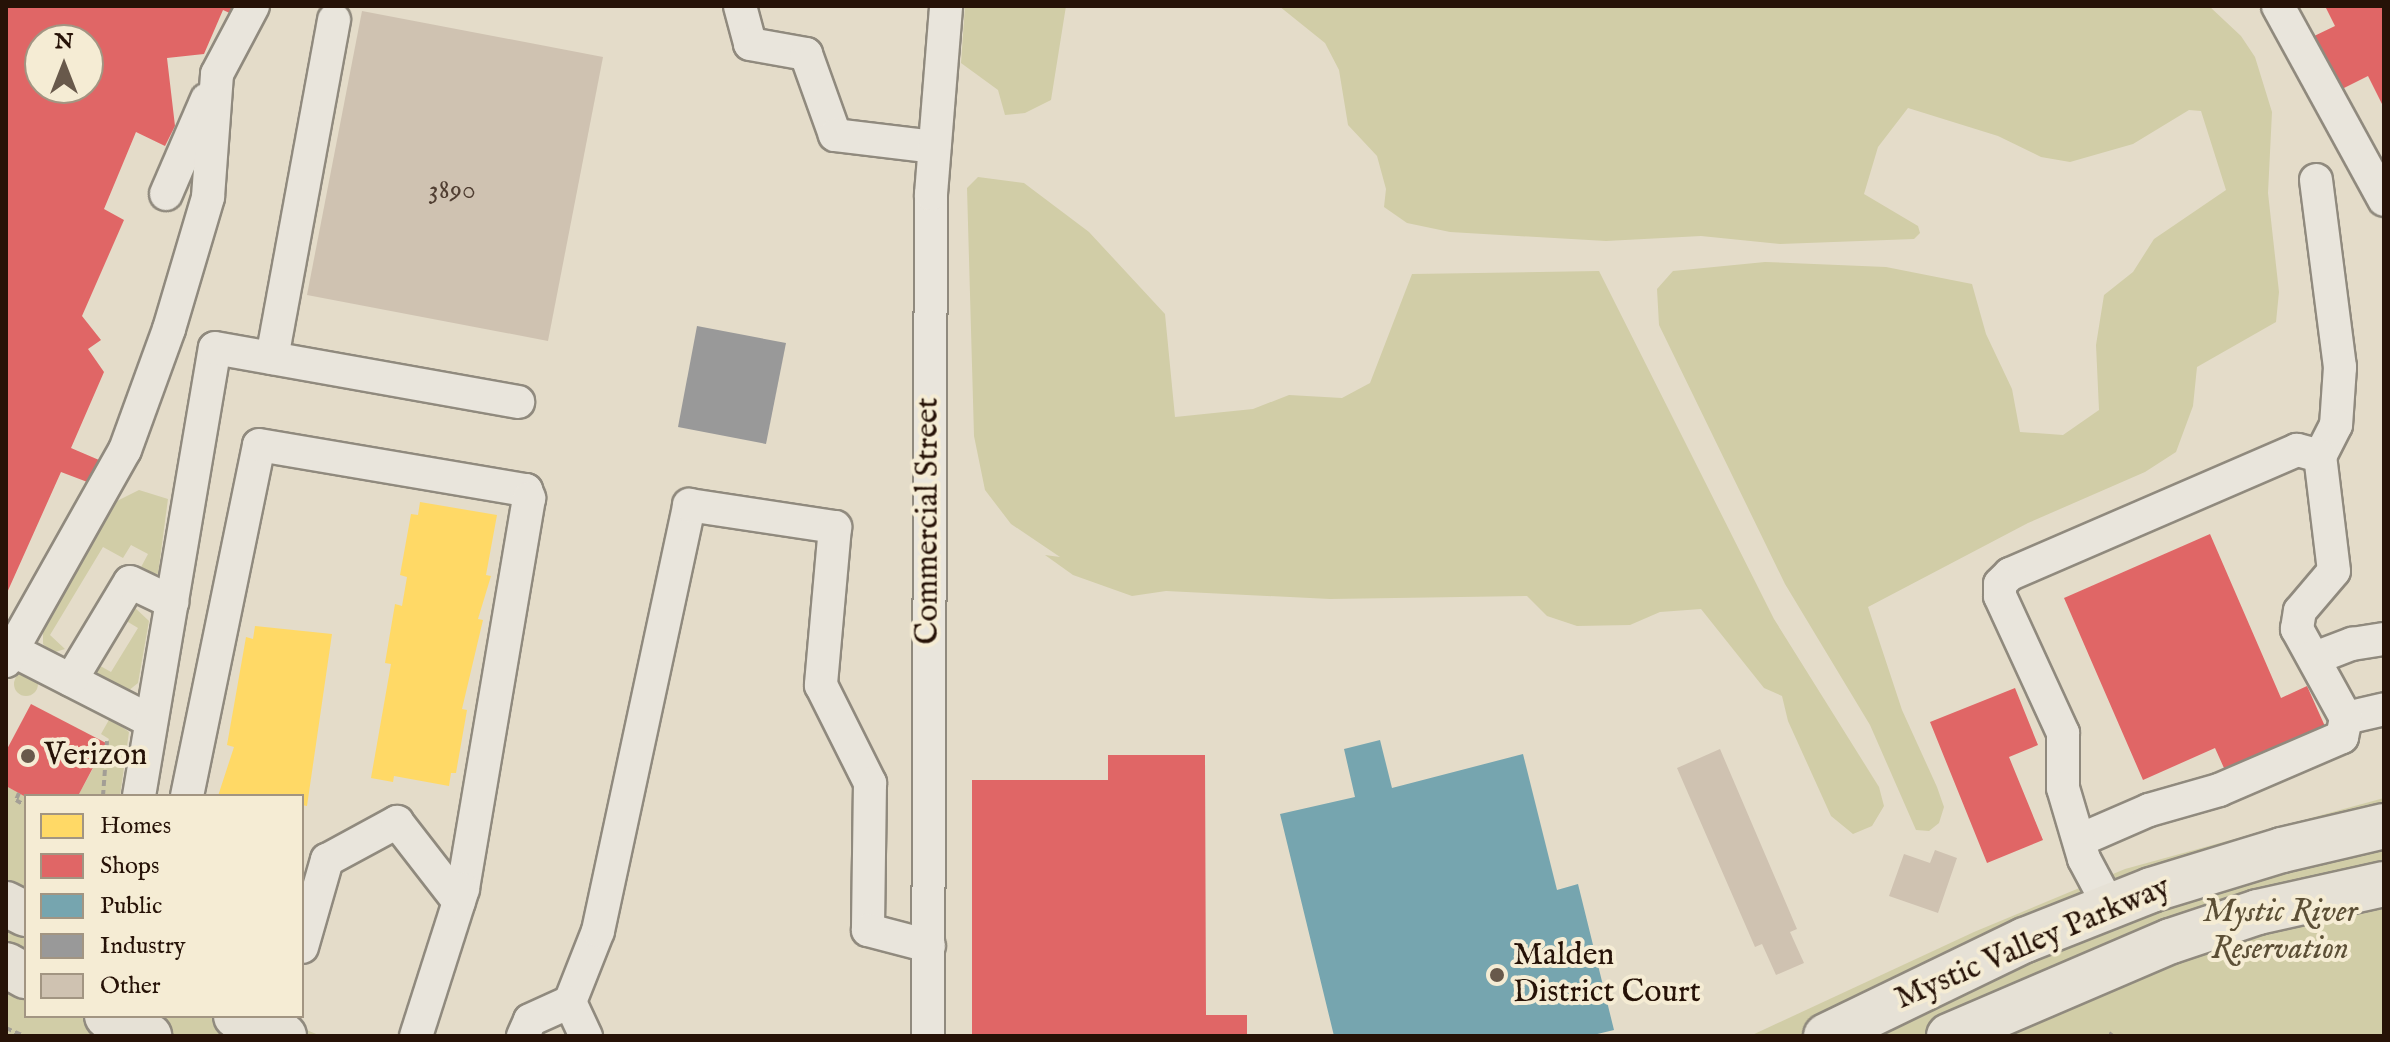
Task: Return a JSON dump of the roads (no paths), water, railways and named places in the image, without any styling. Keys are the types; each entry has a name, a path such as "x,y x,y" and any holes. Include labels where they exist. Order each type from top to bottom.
{"highway":[{"name":"Mystic Valley Parkway","path":"1826,1036 2012,946 2109,906 2238,862 2384,826"},
{"name":"Mystic Valley Parkway","path":"1949,1036 2171,941 2273,908 2384,884"},
{"path":"6,904 24,913"},
{"path":"6,965 24,975"},
{"path":"111,1018 149,1036"}],"street":[{"path":"166,194 217,74 253,6"},
{"path":"740,6 750,44 806,54 835,135 934,147"},
{"name":"Commercial Street","path":"928,1036 934,147 946,6"},
{"path":"2278,6 2384,200"},
{"path":"272,358 334,20"},
{"path":"151,721 71,680 9,655 125,450 169,329 208,197 217,74"},
{"path":"2080,840 2332,745 2342,737 2346,718 2297,629 2300,611 2334,571 2320,456 2336,425 2340,367 2316,180"},
{"path":"139,794 215,348 518,402"},
{"path":"187,794 259,445 518,486 529,498 459,902 416,1036"},
{"path":"2109,906 2080,840 2063,788 2063,733 2000,596 2000,584 2010,574 2297,450 2320,456"},
{"path":"523,1036 530,1020 570,1002 598,931 689,505 835,527 821,685 870,783 868,930 929,946"},
{"path":"71,680 130,582 172,602"},
{"path":"2315,658 2352,644 2384,639"},
{"path":"2346,718 2384,709"},
{"path":"304,940 327,860 397,822 459,902"},
{"path":"570,1002 586,1036"}],"place":[{"name":"Verizon","path":"28,756"},
{"name":"Malden District Court","path":"1497,975"}],"park label":[{"name":"Mystic River Reservation","path":"2280,932"}]}
